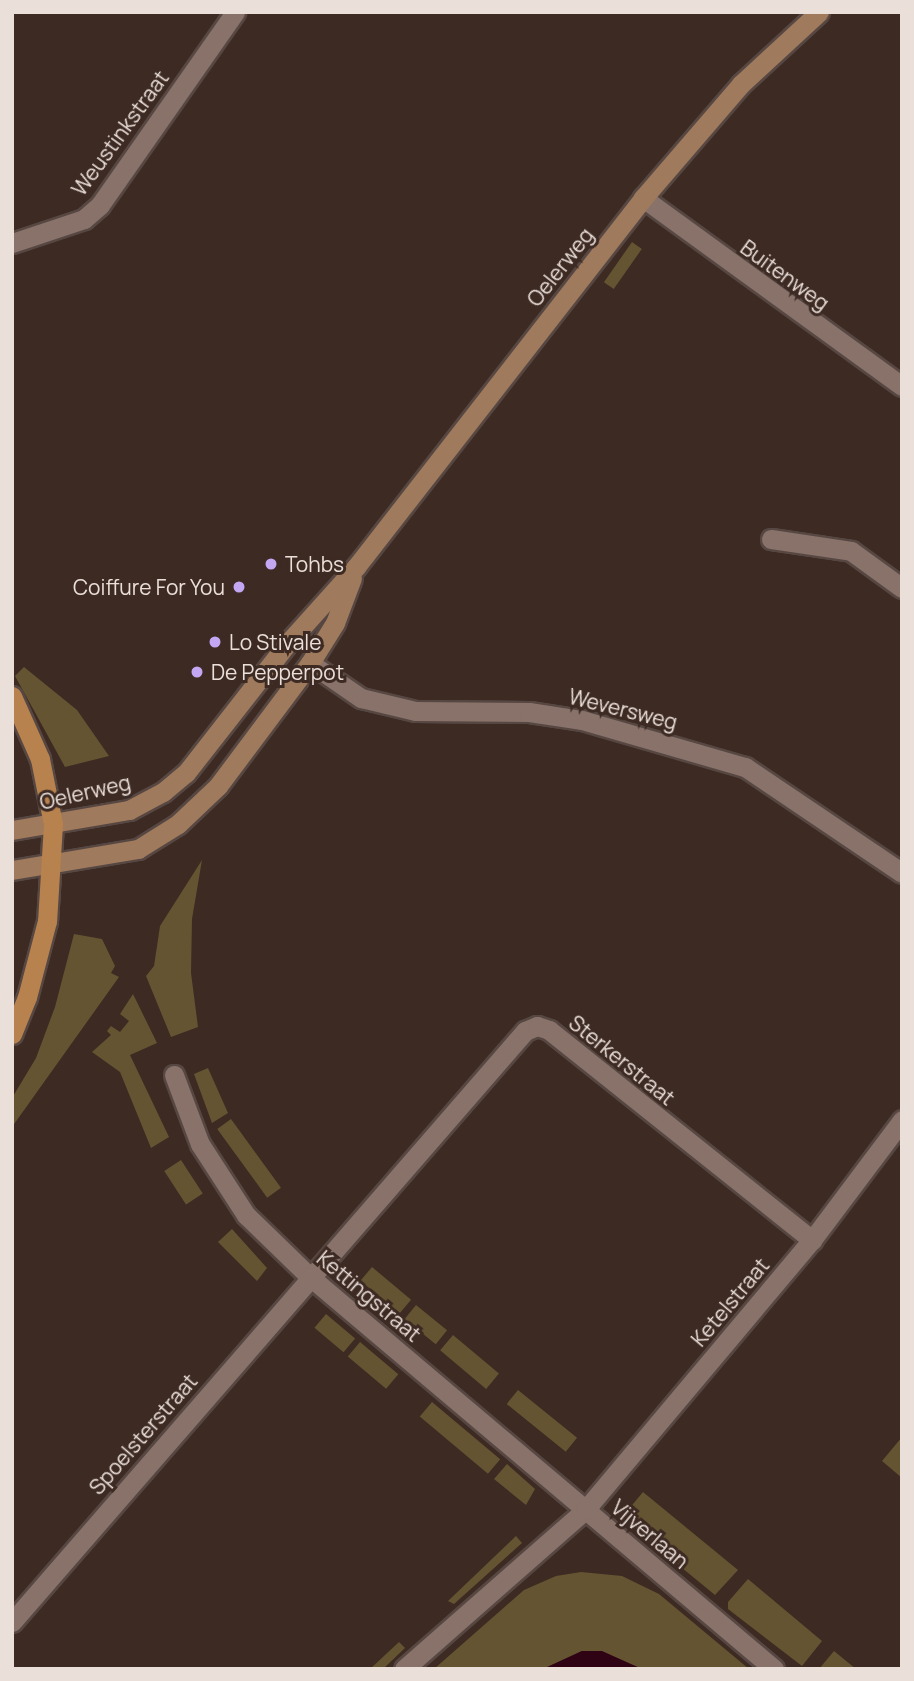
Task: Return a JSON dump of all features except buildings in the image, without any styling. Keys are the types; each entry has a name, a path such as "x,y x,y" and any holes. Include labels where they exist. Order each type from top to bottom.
{"main road":[{"name":"Oelerweg","path":"12,830 129,810 163,792 186,773 286,645 356,567 643,198 741,85 819,12"},
{"name":"Oelerweg","path":"12,870 51,867 138,849 178,824 219,786 310,663 335,623 356,567"},
{"path":"12,696 40,759 53,824 51,867 40,950 12,1034"}],"street":[{"name":"Weustinkstraat","path":"12,243 84,219 100,205 234,12"},
{"name":"Buitenweg","path":"643,198 902,386"},
{"path":"771,539 851,551 902,588"},
{"name":"Weversweg","path":"310,663 361,698 415,711 529,712 582,720 745,767 902,873"},
{"name":"Sterkerstraat","path":"309,1276 346,1240 525,1031 537,1026 549,1030 812,1240"},
{"name":"Kettingstraat","path":"174,1075 200,1144 246,1216 309,1276 586,1509"},
{"name":"Ketelstraat","path":"586,1509 812,1240 902,1120"},
{"name":"Spoelsterstraat","path":"12,1622 309,1276"},
{"name":"Vijverlaan","path":"404,1669 586,1509 774,1669"}],"shaded area":[{"path":"632,242 642,249 614,289 604,282"},
{"path":"24,667 77,710 109,756 65,767 15,676"},
{"path":"202,860 192,919 191,973 198,1027 171,1037 146,976 154,966 160,926"},
{"path":"74,934 102,939 115,966 111,973 119,977 12,1127 12,1098 36,1058 55,1007"},
{"path":"133,994 157,1043 130,1055 169,1137 151,1148 120,1072 92,1052 111,1035 107,1031 111,1026 120,1032 129,1021 120,1014"},
{"path":"208,1068 228,1113 212,1123 194,1074"},
{"path":"231,1119 281,1188 267,1198 217,1129"},
{"path":"181,1160 203,1194 186,1204 164,1171"},
{"path":"232,1229 267,1268 257,1281 218,1242"},
{"path":"372,1267 411,1300 399,1314 360,1281"},
{"path":"416,1305 447,1330 436,1344 405,1319"},
{"path":"326,1314 355,1338 344,1352 314,1328"},
{"path":"453,1335 499,1374 486,1389 440,1350"},
{"path":"360,1342 398,1374 386,1389 348,1357"},
{"path":"518,1390 577,1438 566,1452 507,1404"},
{"path":"432,1402 500,1459 488,1474 420,1417"},
{"path":"902,1437 902,1478 882,1461"},
{"path":"507,1464 535,1489 526,1505 494,1479"},
{"path":"643,1492 738,1570 715,1595 626,1522 623,1516"},
{"path":"516,1536 522,1543 454,1604 448,1601"},
{"path":"581,1572 622,1576 659,1594 749,1669 642,1669 602,1652 582,1651 543,1669 434,1669 524,1590 556,1576"},
{"path":"748,1579 822,1641 802,1666 728,1609 728,1602"},
{"path":"399,1642 405,1648 383,1669 370,1669"},
{"path":"582,1651 602,1651 642,1669 543,1669"},
{"path":"834,1651 856,1669 819,1669"}],"place":[{"name":"Tohbs","path":"271,564"},
{"name":"Coiffure For You","path":"239,587"},
{"name":"Lo Stivale","path":"215,642"},
{"name":"De Pepperpot","path":"197,672"}]}
